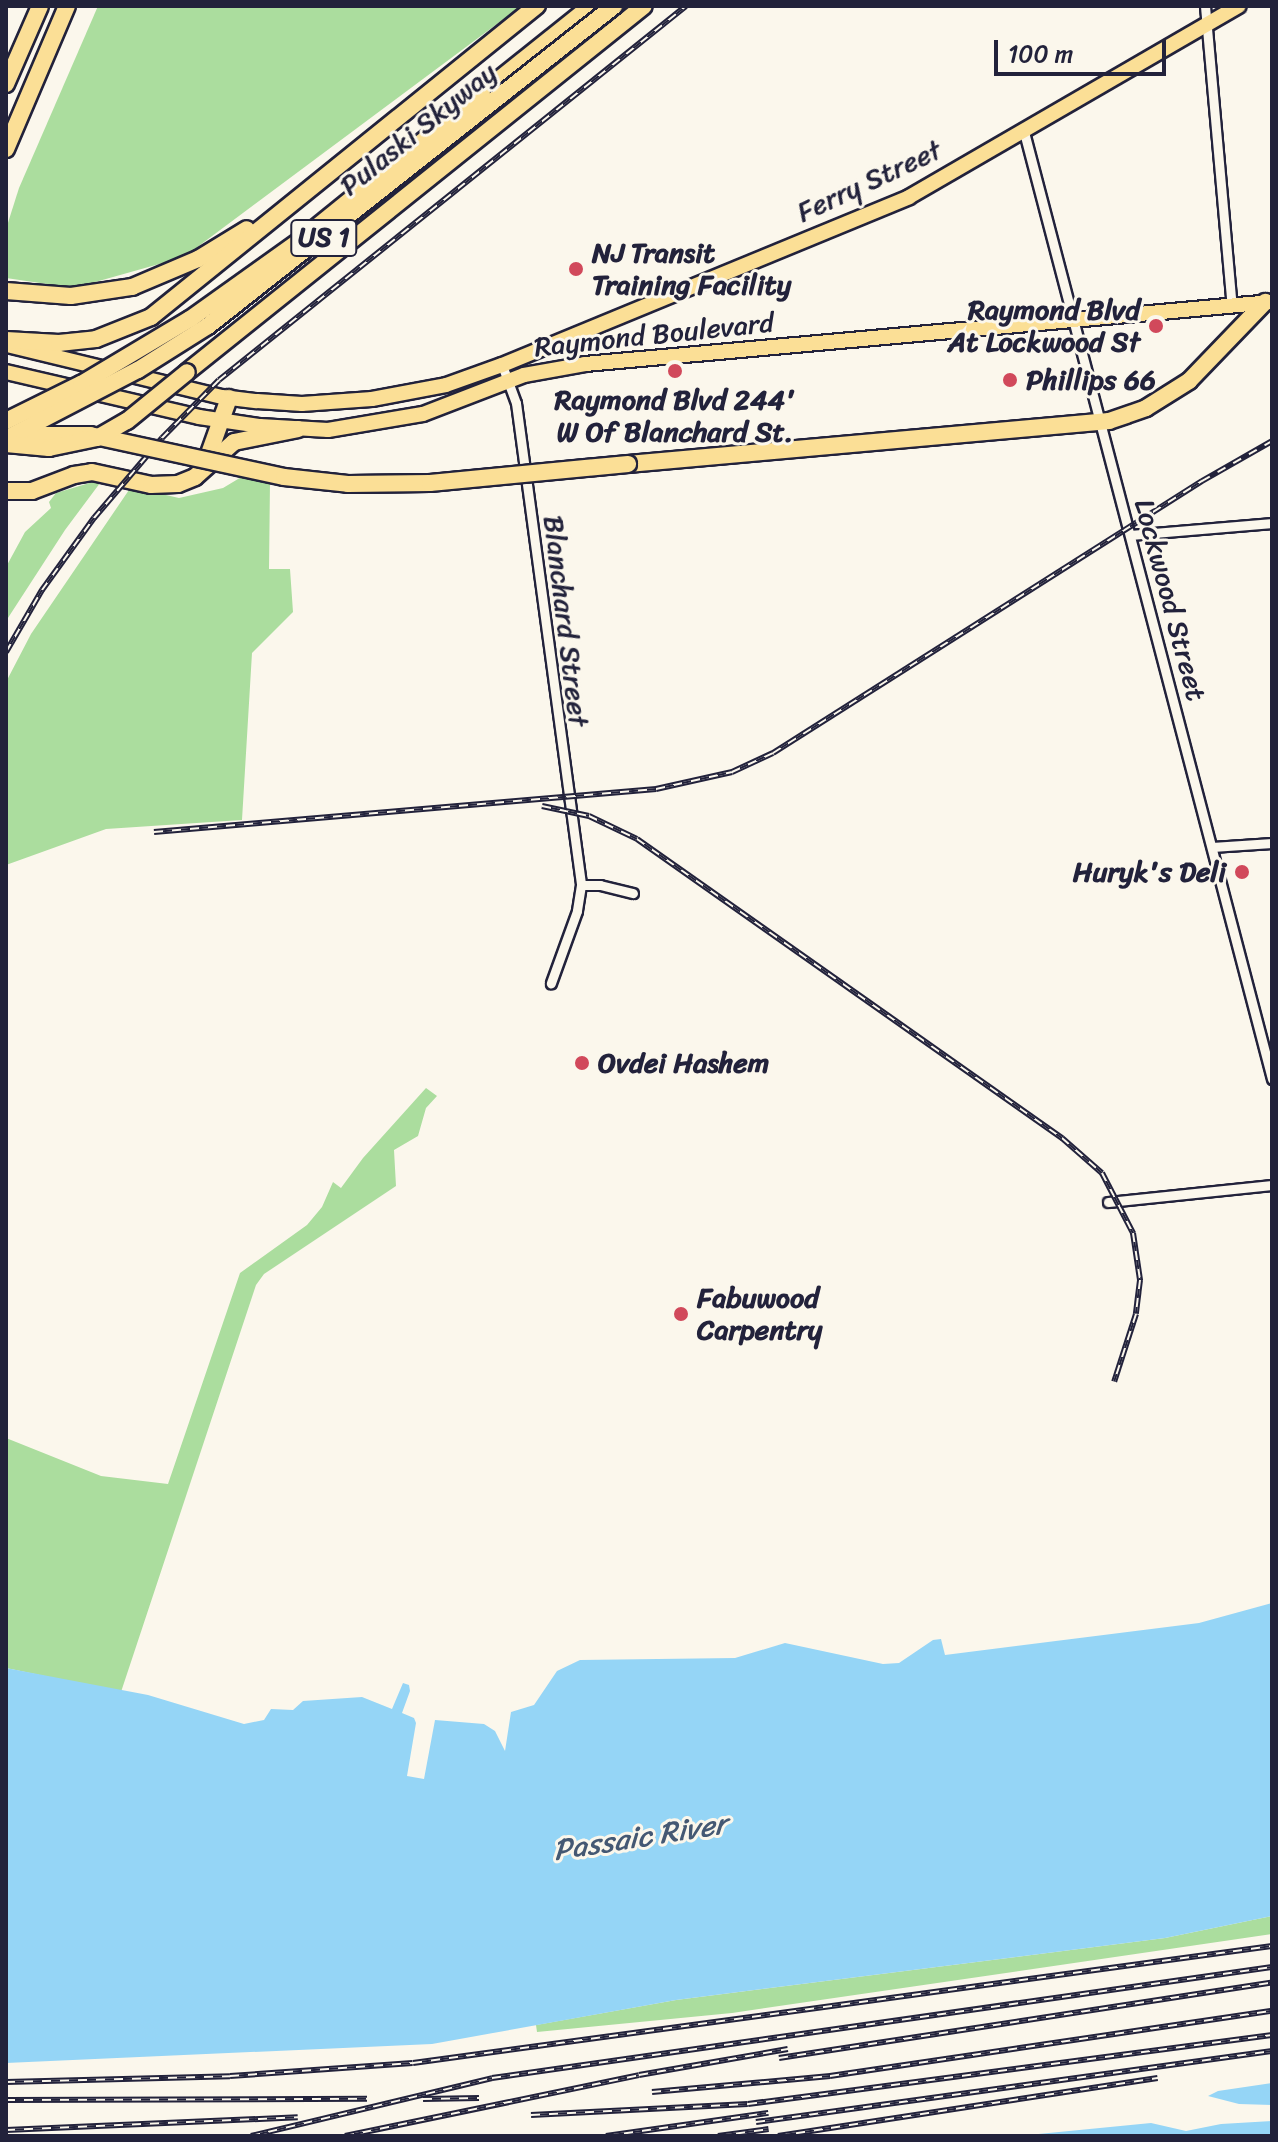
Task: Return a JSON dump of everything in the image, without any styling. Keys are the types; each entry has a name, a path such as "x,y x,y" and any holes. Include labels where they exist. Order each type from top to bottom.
{"highway":[{"path":"14,63 28,6"},
{"path":"6,84 40,6"},
{"path":"6,149 67,6"},
{"path":"6,342 84,341 140,323 194,285 386,125 537,6"},
{"name":"US 1","path":"482,93 581,6"},
{"path":"482,93 591,6"},
{"name":"Pulaski Skyway","path":"7,435 138,370 220,317 614,6"},
{"path":"7,435 49,448 97,438 127,421 644,6"},
{"name":"Pulaski Skyway","path":"7,435 81,384 190,319 302,239 482,93"},
{"path":"6,291 56,296 101,293 175,270 240,234 360,141 386,125"},
{"path":"7,435 82,434 284,477 348,484 430,483 1101,422 1146,408 1176,391 1201,371 1268,302"},
{"path":"199,473 223,421 229,398"},
{"path":"6,491 39,489 81,473 105,472 158,486 183,483 234,442 298,429"}],"main road":[{"name":"Ferry Street","path":"502,365 909,197 1239,6"},
{"name":"Raymond Boulevard","path":"6,372 112,399 223,421 298,429 344,429 408,418 539,371 585,364 1268,302"},
{"name":"Raymond Boulevard","path":"6,342 229,398 302,404 387,397 446,385 502,365"}],"street":[{"path":"1205,6 1232,306"},
{"name":"Lockwood Street","path":"1024,132 1272,1079"},
{"name":"Blanchard Street","path":"502,365 516,403 581,885 577,911 551,983"},
{"path":"1130,535 1270,523 1272,537"},
{"path":"1212,847 1272,843"},
{"path":"581,885 600,885 633,893"},
{"path":"1108,1202 1272,1185"}],"green space":[{"path":"98,6 521,6 184,257 74,288 6,278 6,229 19,188"},
{"path":"243,476 270,482 269,569 290,569 293,612 252,653 242,820 106,829 6,865 6,682 31,634 131,487 179,498 223,488"},
{"path":"103,479 65,530 6,621 6,567 25,532 51,508 49,502 56,493"},
{"path":"426,1088 437,1096 426,1108 418,1136 394,1150 396,1186 264,1274 256,1285 121,1692 6,1668 6,1438 101,1476 168,1484 240,1273 307,1225 322,1207 333,1182 341,1188 363,1158"},
{"path":"1272,1916 1272,1934 732,2013 537,2032 536,2025 676,2000 1165,1938"}],"water":[{"name":"Passaic River","path":"1272,1603 1272,1916 1165,1938 676,2000 432,2044 6,2063 6,1668 148,1695 244,1724 264,1720 271,1709 293,1710 303,1701 362,1697 392,1709 403,1683 409,1685 410,1691 402,1713 414,1718 416,1723 407,1776 424,1779 435,1720 484,1724 495,1731 505,1751 511,1712 534,1705 557,1671 580,1660 735,1658 785,1643 883,1664 899,1663 933,1640 941,1639 945,1655 1199,1623"},
{"path":"1272,2083 1272,2105 1239,2104 1208,2096 1218,2091"},
{"path":"1272,2121 1272,2136 1018,2136 1151,2123 1186,2131 1221,2124"}],"railway":[{"path":"6,652 42,590 94,518 162,438 219,380 686,6"},
{"path":"154,832 656,789 732,772 773,753 1202,481 1272,441"},
{"path":"542,806 589,816 637,839 1062,1138 1102,1173 1133,1233 1140,1280 1136,1314 1114,1382"},
{"path":"6,2082 230,2076 413,2063 1272,1946"},
{"path":"251,2136 492,2078 1272,1967"},
{"path":"779,2058 1272,1983"},
{"path":"652,2092 830,2076 1272,2011"},
{"path":"531,2115 748,2104 1272,2035"},
{"path":"345,2136 639,2075 788,2049"},
{"path":"756,2122 1272,2051"},
{"path":"778,2136 1158,2078"},
{"path":"423,2099 479,2098"},
{"path":"6,2100 367,2099"},
{"path":"606,2136 768,2113"},
{"path":"6,2130 298,2117"},
{"path":"718,2136 769,2129"}],"place":[{"name":"NJ Transit Training Facility","path":"576,269"},
{"name":"Raymond Blvd At Lockwood St","path":"1156,326"},
{"name":"Raymond Blvd 244' W Of Blanchard St.","path":"675,371"},
{"name":"Phillips 66","path":"1010,380"},
{"name":"Huryk's Deli","path":"1242,872"},
{"name":"Ovdei Hashem","path":"582,1063"},
{"name":"Fabuwood Carpentry","path":"681,1314"}]}
